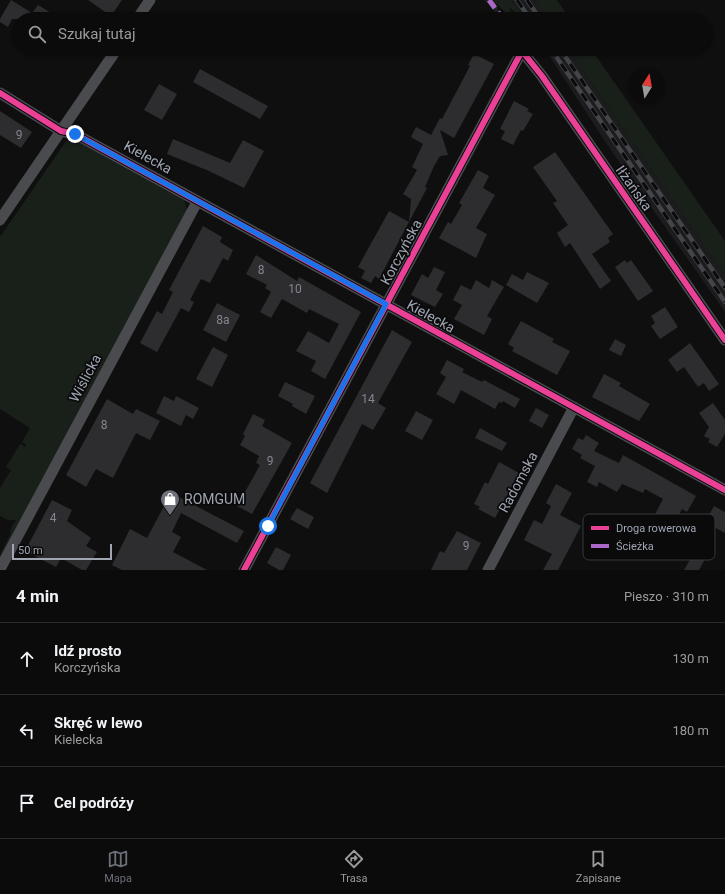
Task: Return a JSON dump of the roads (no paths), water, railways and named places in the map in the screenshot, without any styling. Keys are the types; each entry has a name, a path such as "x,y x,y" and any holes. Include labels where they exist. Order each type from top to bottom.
{"street":[{"path":"142,12 150,0"},
{"path":"0,220 112,56"},
{"name":"Korczyńska","path":"244,570 519,56"},
{"name":"Iłżańska","path":"526,56 542,76 725,340"},
{"name":"Kielecka","path":"0,93 61,130 75,134 725,490"},
{"name":"Wiślicka","path":"0,569 197,202"},
{"name":"Radomska","path":"488,570 574,407"}],"railway":[{"path":"517,0 525,12"},
{"path":"527,0 535,12"},
{"path":"556,56 725,302"},
{"path":"565,56 725,288"}],"place":[{"name":"ROMGUM","path":"170,516"}]}
